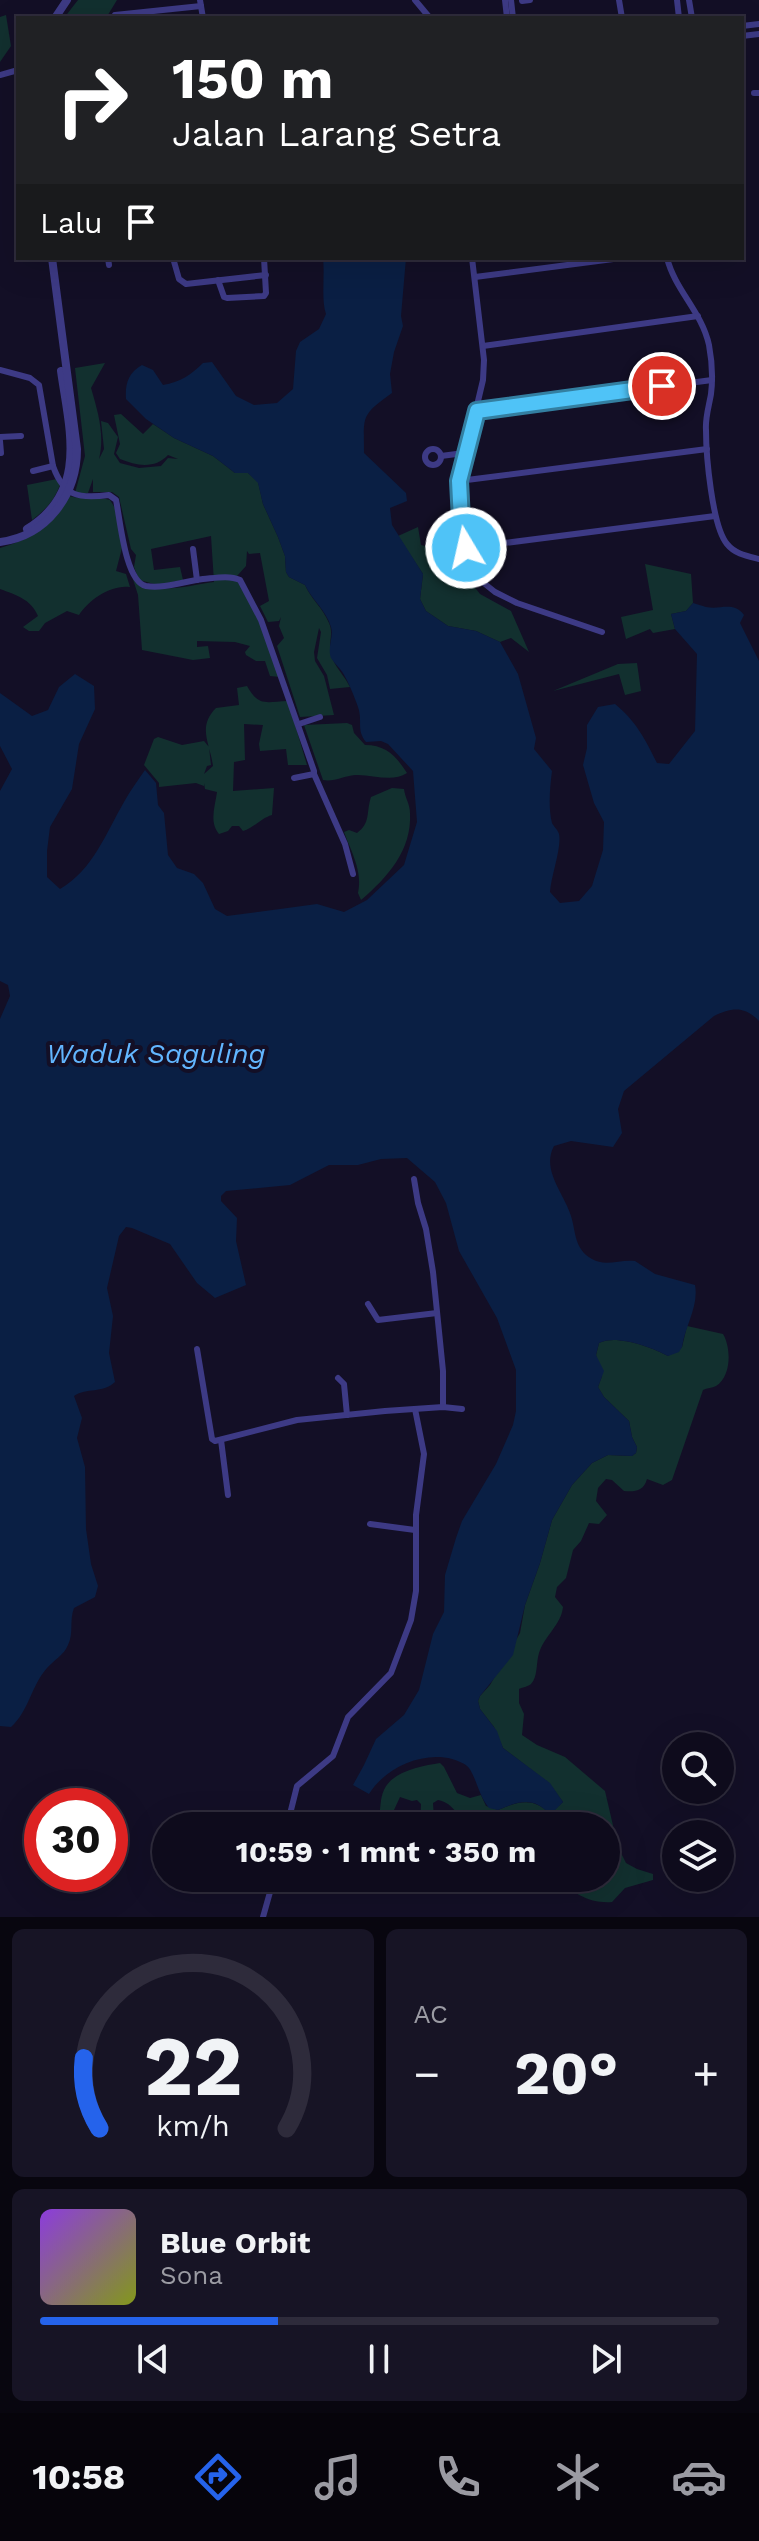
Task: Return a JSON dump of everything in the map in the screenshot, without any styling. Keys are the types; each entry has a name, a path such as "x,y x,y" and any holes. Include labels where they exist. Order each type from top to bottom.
{"street":[{"path":"415,0 428,16"},
{"path":"522,1 530,0"},
{"path":"115,15 201,3"},
{"path":"0,540 23,537 44,524 63,502 77,464 50,260"},
{"path":"173,260 176,274 186,284 266,275"},
{"path":"218,280 224,297 261,297 266,293 264,260"},
{"path":"472,260 483,346 483,380 459,481 466,548 480,580 495,592 517,603 602,632"},
{"path":"475,277 606,260"},
{"path":"668,260 698,316 709,344 712,380 705,428 715,516 723,539 732,549 759,559"},
{"path":"483,346 698,316"},
{"path":"0,370 30,378 39,385 53,466 57,478 66,489 86,498 109,495 116,500 133,576 140,584 157,586 235,577 240,580 261,620 314,774 345,844 353,874"},
{"path":"477,411 712,380"},
{"path":"1,453 0,439 21,436"},
{"path":"459,481 707,449"},
{"path":"441,456 464,453"},
{"path":"33,471 53,466"},
{"path":"466,548 715,516"},
{"path":"193,549 197,580"},
{"path":"299,724 320,717"},
{"path":"294,778 314,774"},
{"path":"414,1179 426,1229 437,1313 443,1407"},
{"path":"368,1304 378,1320 437,1313"},
{"path":"197,1349 212,1439 221,1440 287,1422 415,1409 462,1409"},
{"path":"338,1378 344,1384 347,1415"},
{"path":"290,1812 297,1786 333,1756 348,1717 384,1682 397,1662 414,1605 415,1530 424,1454 415,1409"},
{"path":"221,1440 228,1495"},
{"path":"370,1524 415,1530"},
{"path":"263,1917 270,1892"}],"green space":[{"path":"78,0 117,0 107,16 66,16"},
{"path":"6,15 11,46 0,62 0,17"},
{"path":"105,363 91,388 101,432 99,459 104,449 101,421 108,423 118,437 114,454 120,463 139,468 161,466 168,458 178,459 168,455 157,463 146,465 120,459 116,453 120,444 114,415 121,414 143,434 153,424 174,438 213,456 235,473 248,473 258,482 263,504 285,556 286,572 289,577 305,585 326,618 331,631 332,658 350,687 330,689 327,675 317,658 319,628 315,661 324,676 334,715 300,717 277,646 284,638 279,626 281,617 279,621 268,622 260,606 269,601 260,553 249,554 247,551 246,566 237,576 254,605 280,677 270,676 265,661 256,661 246,655 250,646 235,642 197,641 197,647 208,646 210,658 193,660 142,650 138,595 132,576 149,587 159,588 214,582 211,536 151,549 154,570 180,567 183,580 158,585 139,580 134,567 136,555 131,549 119,497 112,492 93,492 93,479 88,493 75,493 85,456 75,368"},
{"path":"62,478 51,502 32,520 27,485"},
{"path":"69,496 110,500 115,508 122,548 116,571 126,574 130,587 108,591 94,599 79,615 67,611 45,623 39,631 29,631 23,627 38,616 35,610 22,598 0,589 0,548 40,530 56,516"},
{"path":"418,527 421,545 447,551 480,594 511,611 529,652 511,638 500,642 476,631 448,626 426,611 420,599 423,574 398,536"},
{"path":"645,564 691,574 693,603 686,611 671,614 675,629 653,633 650,629 626,639 621,617 653,610"},
{"path":"637,663 641,691 625,695 619,674 553,691 618,664"},
{"path":"247,686 259,700 288,701 307,765 288,765 286,749 260,751 263,725 244,724 245,760 234,762 233,791 274,788 272,815 243,831 239,826 232,826 219,834 213,819 217,792 205,789 204,783 204,786 196,783 159,787 144,765 154,739 158,737 182,745 204,741 209,747 206,729 210,715 216,708 239,705 237,688","holes":["209,749 213,766 204,774 207,766 211,765"]},
{"path":"304,725 352,725 354,733 365,745 390,753 407,773 395,777 355,775 323,780"},
{"path":"392,788 404,789 410,813 407,839 389,872 361,900 358,869 344,832 357,833 366,821 371,797"},
{"path":"687,1326 723,1334 729,1354 725,1375 716,1386 703,1390 672,1480 663,1485 647,1479 641,1488 624,1491 612,1480 606,1479 598,1488 596,1501 607,1515 599,1524 589,1523 573,1550 566,1578 557,1587 555,1597 563,1607 562,1613 542,1647 533,1681 519,1689 519,1703 524,1714 522,1735 565,1757 605,1791 610,1812 552,1812 563,1802 549,1783 503,1748 478,1701 520,1633 525,1605 552,1520 572,1485 592,1463 608,1455 632,1456 636,1453 629,1421 598,1387 602,1376 596,1355 599,1343 624,1341 668,1356 682,1347"},
{"path":"440,1763 457,1793 470,1798 481,1795 486,1806 498,1810 525,1802 548,1812 455,1812 438,1800 433,1803 434,1812 421,1812 421,1804 417,1800 400,1797 394,1810 405,1812 379,1812 384,1790 394,1778 408,1770"},
{"path":"620,1851 626,1863 653,1874 653,1880 625,1888 612,1902 576,1892 620,1892"}],"water":[{"name":"Waduk Saguling","path":"323,260 406,260 401,316 403,326 390,374 392,393 366,418 364,453 406,493 407,501 390,508 392,525 423,574 420,599 426,611 448,626 476,631 500,642 518,674 536,738 534,749 552,771 550,810 560,840 550,892 560,903 579,901 592,886 603,850 604,822 594,803 583,765 587,725 598,707 615,704 622,710 639,731 657,763 669,764 695,731 697,654 675,629 671,614 686,611 693,603 711,608 736,608 744,615 740,623 759,661 759,1021 743,1010 714,1016 624,1091 618,1109 622,1133 613,1147 571,1141 554,1146 551,1155 552,1173 568,1207 579,1245 586,1255 602,1262 635,1261 655,1274 695,1285 696,1293 679,1352 668,1356 624,1341 599,1343 596,1355 604,1371 598,1387 629,1421 636,1453 632,1456 608,1455 592,1463 572,1485 552,1520 513,1655 478,1701 480,1709 497,1731 503,1748 550,1783 563,1802 553,1812 525,1802 498,1810 489,1808 467,1766 440,1757 417,1760 394,1769 369,1794 353,1785 376,1739 404,1715 419,1690 433,1634 444,1612 445,1575 456,1538 462,1521 496,1464 516,1411 516,1370 497,1318 459,1251 446,1203 435,1182 407,1158 381,1159 358,1165 329,1165 290,1185 226,1191 221,1201 237,1218 236,1241 246,1285 215,1298 197,1283 170,1244 126,1227 119,1236 107,1288 113,1316 109,1353 115,1382 105,1388 74,1396 82,1418 77,1438 85,1467 86,1529 98,1586 95,1597 74,1608 71,1636 66,1649 42,1675 17,1721 11,1727 0,1726 0,1019 10,996 8,985 0,981 0,791 12,769 0,746 0,693 32,716 48,710 59,687 75,674 94,686 95,709 79,744 72,789 50,827 47,877 60,889 90,861 145,770 156,783 158,805 164,813 168,855 177,868 194,874 203,883 215,909 227,916 317,904 344,912 367,900 404,865 417,822 413,771 388,744 366,742 363,737 353,694 343,673 331,658 332,631 329,621 305,585 289,577 286,572 285,556 263,504 258,483 248,473 235,473 213,456 174,438 146,419 126,399 128,379 142,365 153,370 163,385 185,377 203,363 212,362 236,396 254,405 277,403 293,389 296,351 300,342 319,329 326,314"}],"route":[{"path":"466,548 459,481 477,411 662,386"}]}
